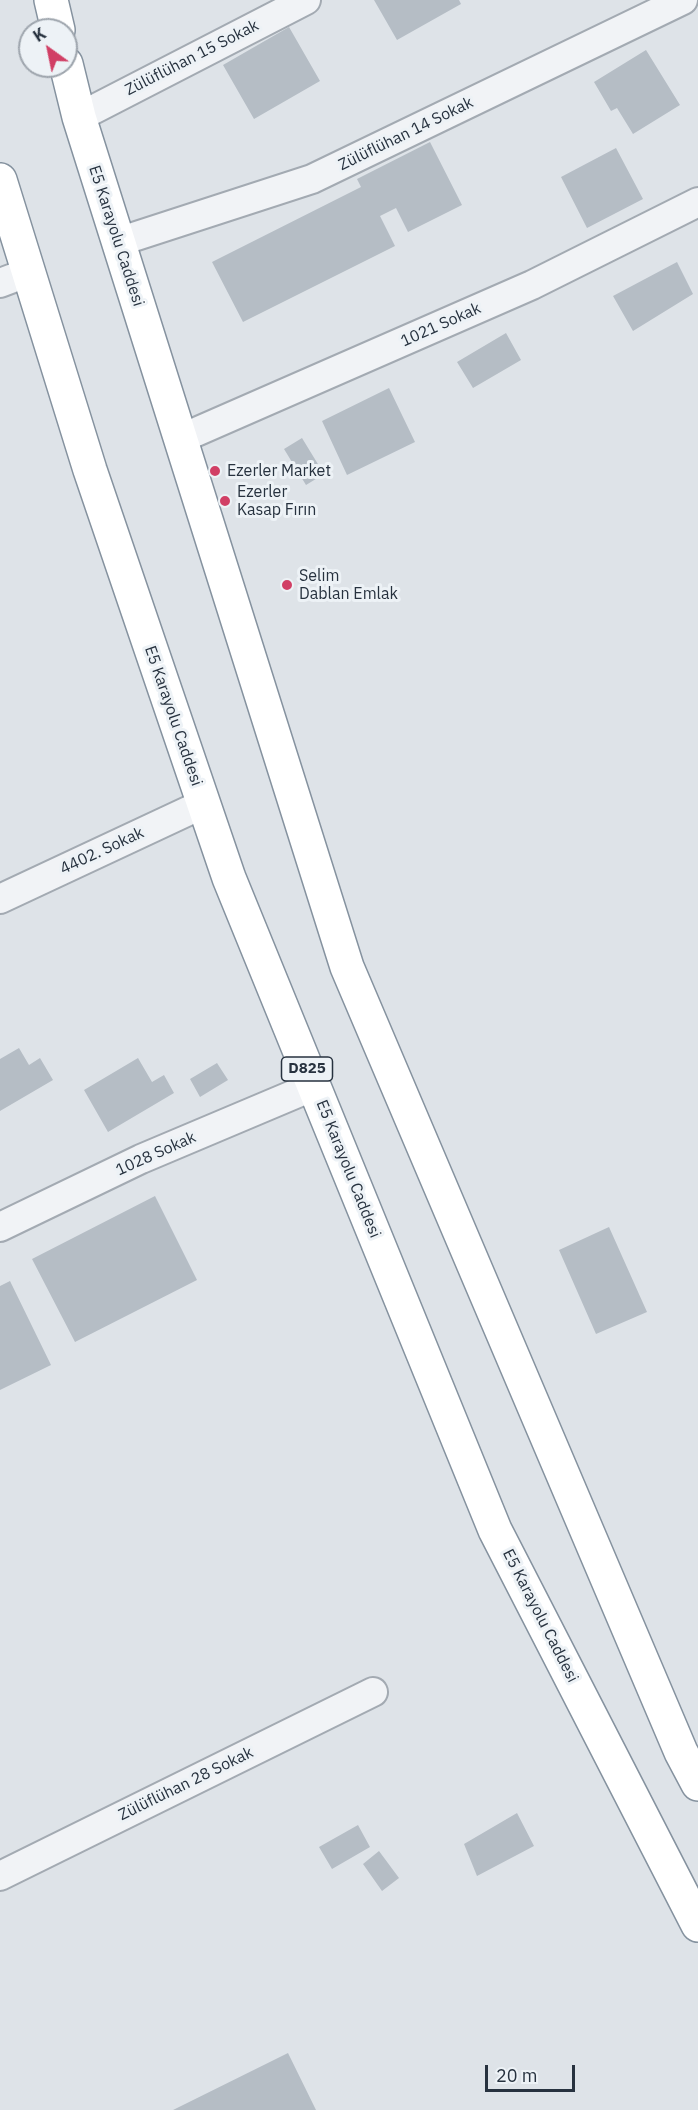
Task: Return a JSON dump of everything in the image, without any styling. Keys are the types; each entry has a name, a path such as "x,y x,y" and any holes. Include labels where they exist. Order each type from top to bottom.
{"highway":[{"path":"51,0 55,18"},
{"name":"E5 Karayolu Caddesi","path":"69,78 79,117 118,242 347,967 676,1741 698,1784"},
{"name":"E5 Karayolu Caddesi","path":"0,180 14,278 90,470 229,878 495,1530 698,1925"}],"street":[{"name":"Zülüflühan 15 Sokak","path":"79,117 306,0"},
{"name":"Zülüflühan 14 Sokak","path":"118,242 312,179 683,0"},
{"name":"1021 Sokak","path":"180,439 532,285 698,202"},
{"name":"4402. Sokak","path":"0,899 203,804"},
{"name":"1028 Sokak","path":"0,1227 141,1159 314,1086"},
{"name":"Zülüflühan 28 Sokak","path":"0,1876 373,1692"}],"building":[{"path":"374,0 459,0 461,4 397,40"},
{"path":"289,27 320,81 254,119 223,65"},
{"path":"646,50 680,105 633,134 617,108 611,111 594,82"},
{"path":"430,142 462,205 408,232 396,208 380,216 395,246 243,322 212,262 361,187 357,179"},
{"path":"616,148 643,199 587,228 561,177"},
{"path":"677,262 693,294 633,331 613,296"},
{"path":"506,333 521,360 473,388 457,362"},
{"path":"389,388 415,442 347,475 322,421"},
{"path":"302,438 324,474 306,485 284,449"},
{"path":"19,1048 29,1065 40,1058 53,1080 0,1111 0,1059"},
{"path":"138,1058 152,1082 164,1075 174,1093 108,1132 84,1090"},
{"path":"217,1063 228,1080 200,1097 190,1079"},
{"path":"155,1196 197,1280 75,1342 32,1259"},
{"path":"609,1227 647,1312 596,1334 559,1250"},
{"path":"10,1281 51,1365 0,1390 0,1286"},
{"path":"517,1813 534,1846 477,1876 464,1844"},
{"path":"358,1825 370,1847 332,1869 319,1847"},
{"path":"379,1851 399,1878 382,1891 363,1864"},
{"path":"288,2053 316,2110 173,2110"}],"place":[{"name":"Ezerler Market","path":"215,471"},
{"name":"Ezerler Kasap Fırın","path":"225,501"},
{"name":"Selim Dablan Emlak","path":"287,585"}]}
